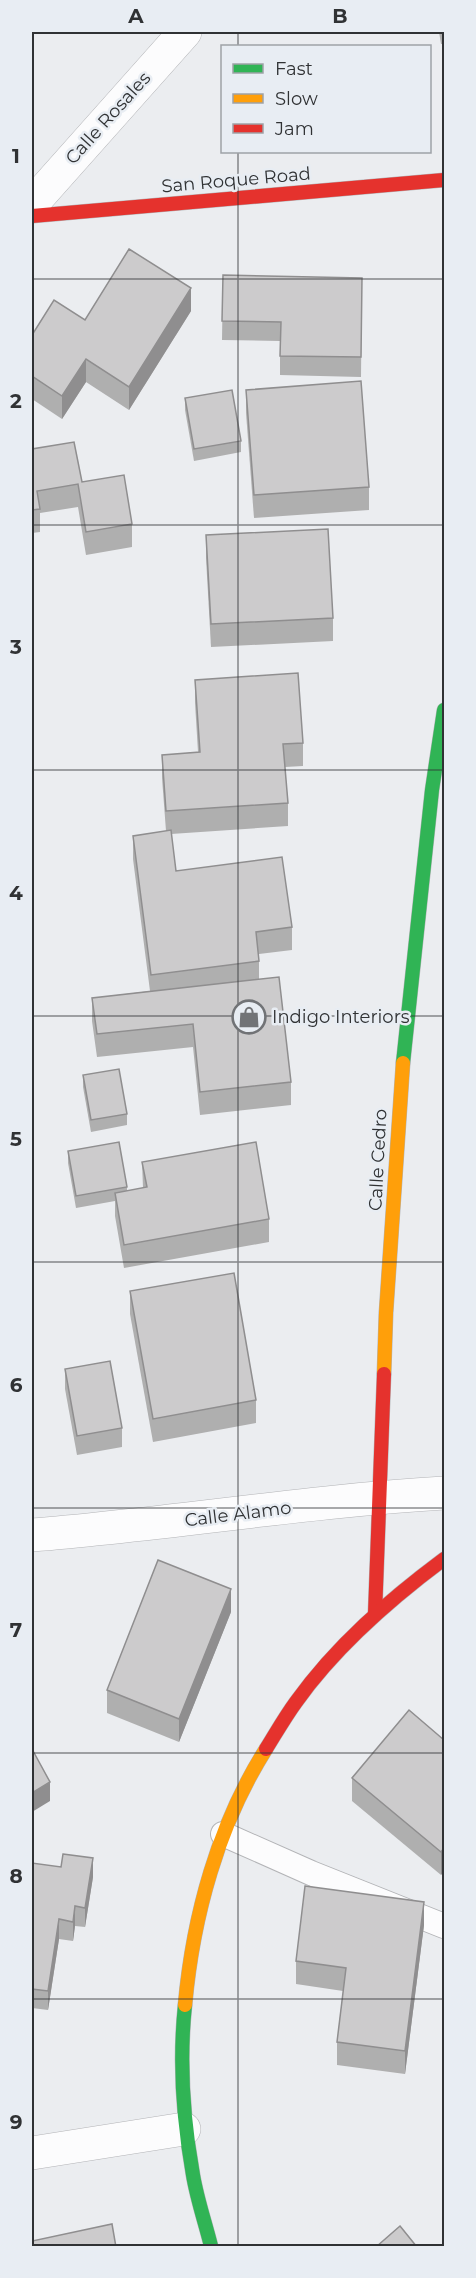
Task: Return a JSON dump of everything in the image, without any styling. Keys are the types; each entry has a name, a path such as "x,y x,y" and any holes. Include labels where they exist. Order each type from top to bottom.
{"street":[{"name":"Calle Rosales","path":"32,204 184,32"},
{"name":"San Roque Road","path":"32,216 444,180"},
{"name":"Calle Cedro","path":"375,1614 386,1313 399,1103 432,790 444,710"},
{"name":"Calle Alamo","path":"32,1535 121,1528 381,1496 444,1493"},
{"path":"211,2247 198,2205 184,2129 180,2054 186,1979 199,1906 223,1834 255,1766 295,1702 343,1645 375,1614 444,1558"},
{"path":"32,2153 184,2129"}],"lane":[{"path":"223,1834 310,1873 444,1926"}],"building":[{"path":"129,249 191,288 129,387 86,359 62,396 32,376 32,335 54,300 85,320"},
{"path":"223,275 362,278 361,357 280,356 281,322 222,321"},
{"path":"361,381 369,487 254,495 246,390"},
{"path":"232,390 241,441 194,449 185,398"},
{"path":"74,442 82,482 124,475 132,524 86,532 78,484 37,491 40,509 32,510 32,449"},
{"path":"328,529 333,618 211,624 206,535"},
{"path":"298,673 303,743 283,744 288,803 166,811 162,755 200,752 195,680"},
{"path":"171,830 176,871 282,857 292,927 256,932 259,961 151,975 133,836"},
{"path":"279,977 291,1082 200,1092 193,1024 97,1034 92,998"},
{"path":"119,1069 127,1114 91,1120 83,1075"},
{"path":"119,1142 127,1187 76,1196 68,1151"},
{"path":"256,1142 269,1219 124,1245 115,1193 147,1187 142,1162"},
{"path":"234,1273 256,1400 153,1419 130,1291"},
{"path":"110,1361 122,1428 77,1436 65,1369"},
{"path":"158,1560 231,1589 179,1719 107,1690"},
{"path":"409,1710 444,1740 444,1848 441,1852 352,1778"},
{"path":"32,1749 50,1782 32,1793"},
{"path":"63,1854 93,1858 85,1908 75,1906 73,1922 59,1919 48,1991 32,1989 32,1863 61,1867"},
{"path":"305,1886 424,1902 405,2051 337,2042 346,1968 296,1961"},
{"path":"112,2224 116,2247 32,2247 32,2241"},
{"path":"400,2226 417,2247 376,2247"}],"traffic: fast":[{"path":"403,1063 432,790 444,710"},
{"path":"185,2005 182,2069 187,2133 195,2184 211,2246"}],"traffic: slow":[{"path":"384,1374 403,1063"},
{"path":"185,2005 194,1938 210,1872 234,1809 266,1749"}],"traffic: jam":[{"path":"32,216 444,180"},
{"path":"375,1614 384,1374"},
{"path":"266,1749 296,1702 328,1662 384,1607 444,1559"}],"place":[{"name":"Indigo Interiors","path":"249,1017"}]}
